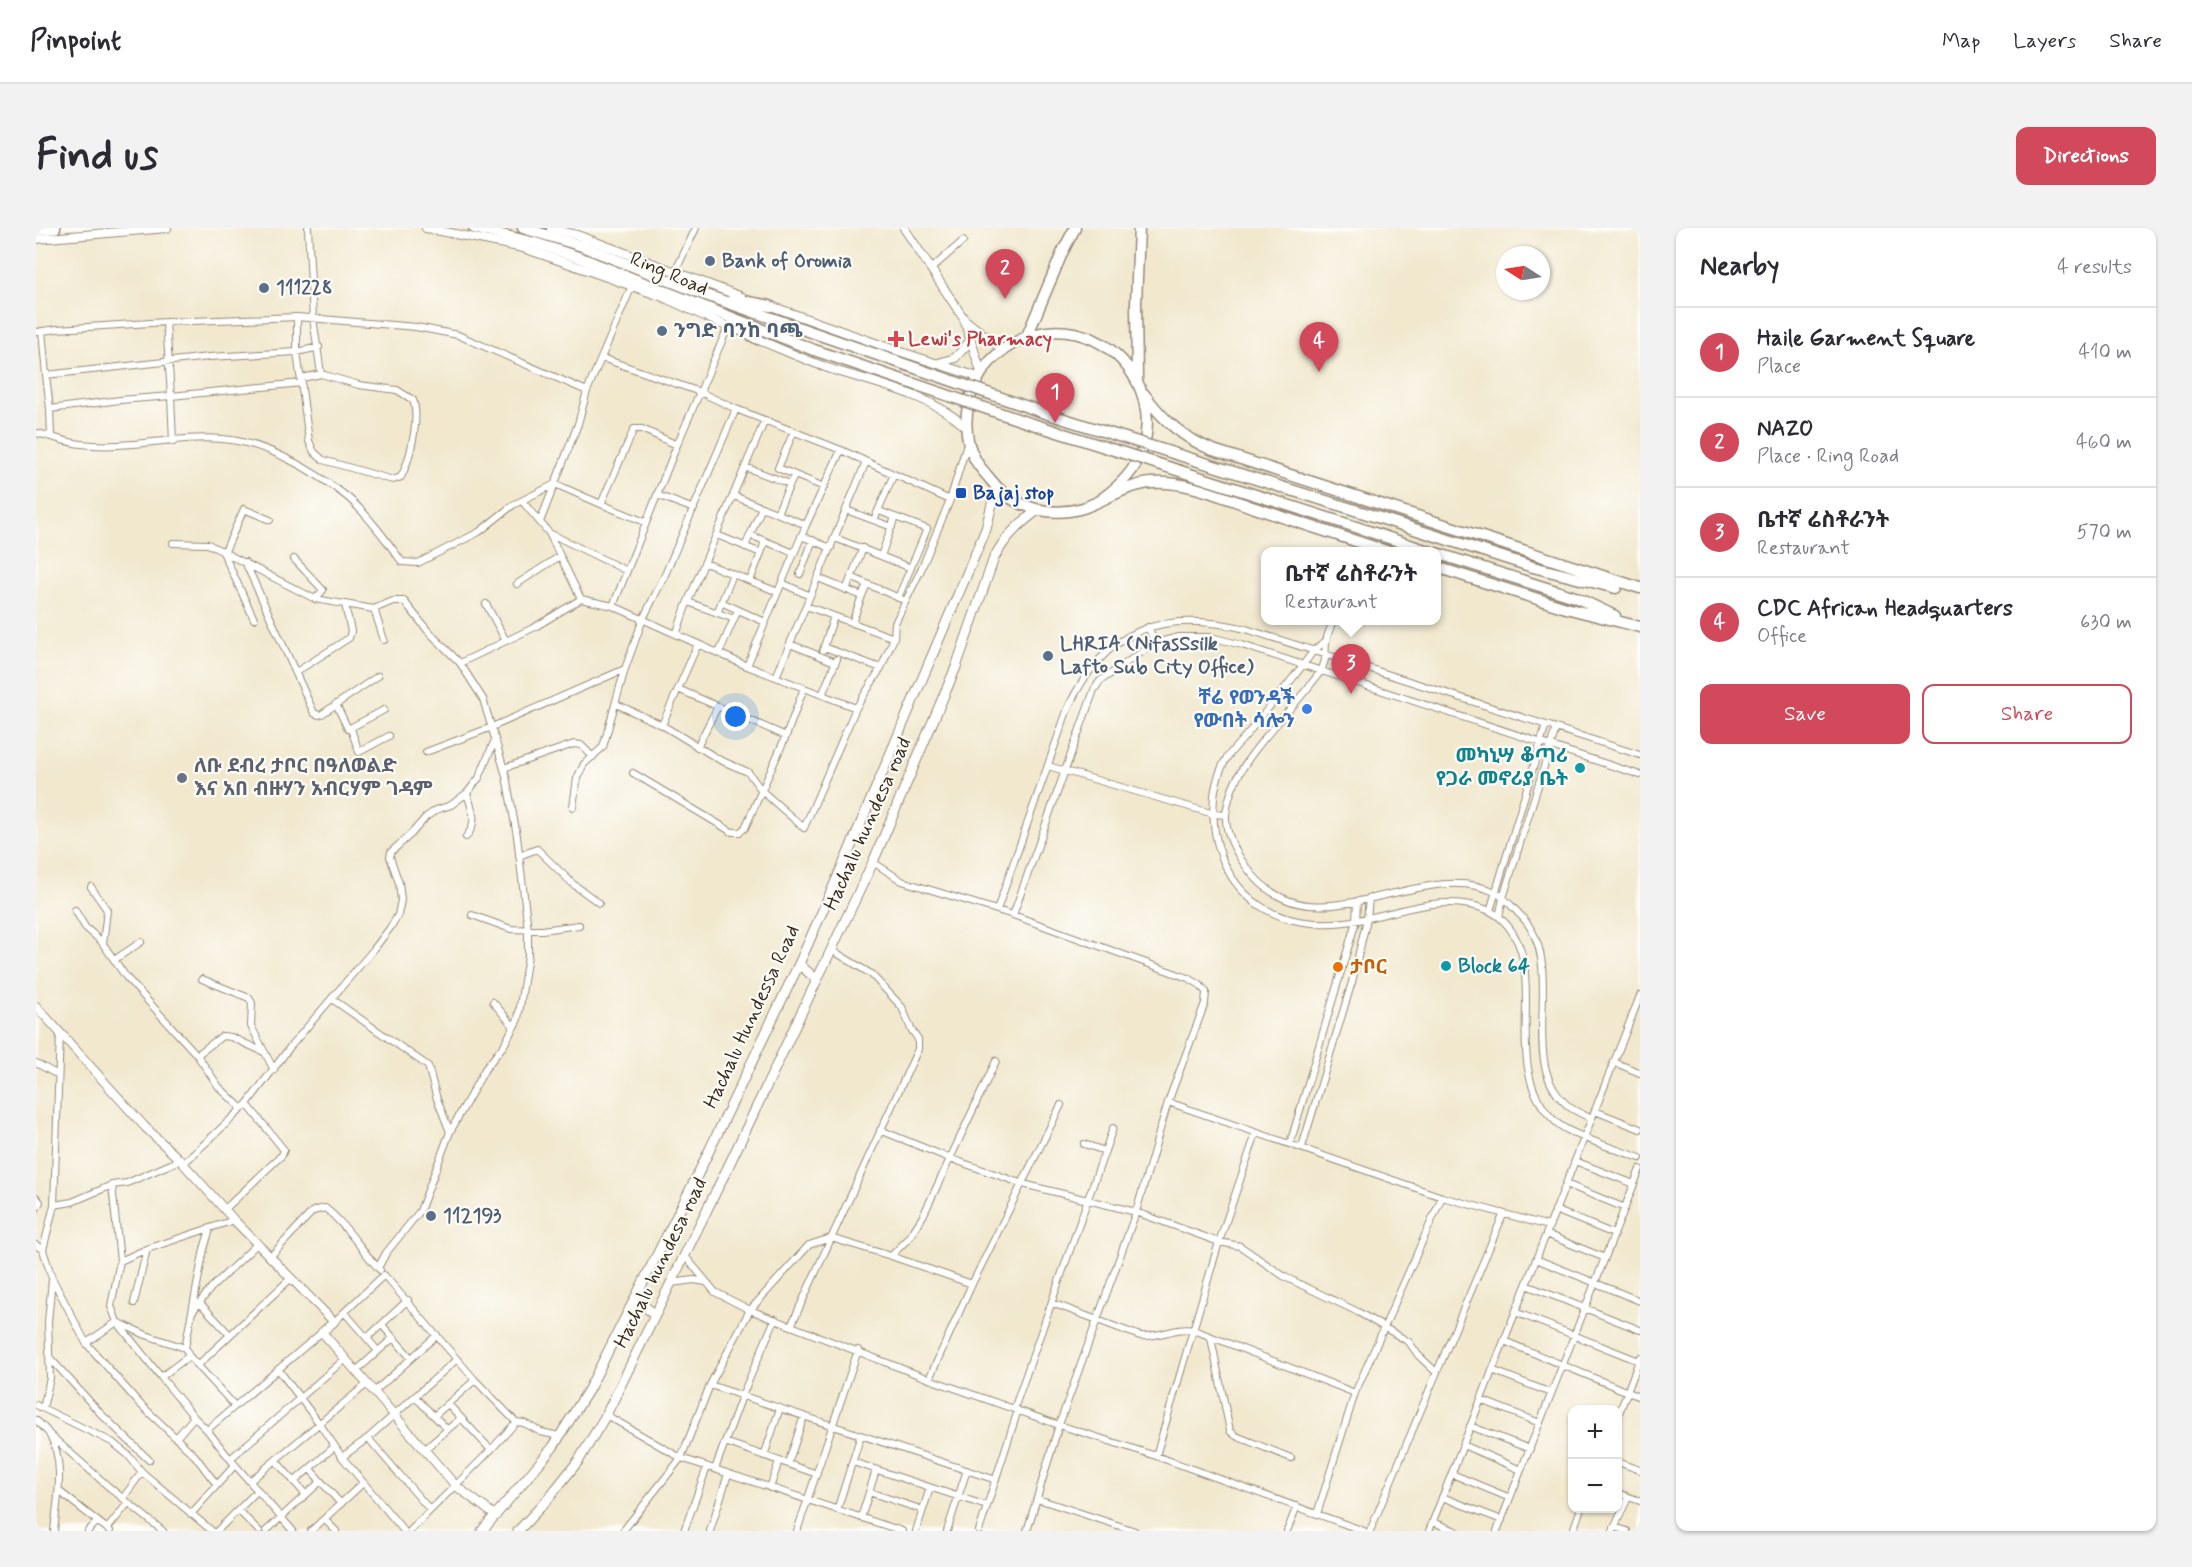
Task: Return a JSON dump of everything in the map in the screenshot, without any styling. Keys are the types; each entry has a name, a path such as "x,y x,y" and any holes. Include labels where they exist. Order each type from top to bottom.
{"highway":[{"path":"36,230 55,228"},
{"name":"Ring Road","path":"474,228 578,256 701,307 814,350 1045,428 1416,547"},
{"name":"Ring Road","path":"523,228 582,246 703,294 820,336 1046,413 1533,567 1640,594"},
{"path":"1027,336 1075,228"},
{"path":"1103,498 1120,485 1133,469 1142,450 1146,430 1145,409 1139,385 1136,304 1139,228"},
{"path":"703,294 770,306"},
{"path":"701,307 758,339"},
{"path":"1358,547 1208,492 1166,483 1138,485 1070,511 1038,510 1018,503 996,487 975,460 966,428 971,393 979,375 1002,349 1038,333 1058,331 1077,333 1096,340 1112,350 1126,364 1154,408 1173,427 1213,450 1640,588"},
{"path":"1441,554 1575,597 1626,622"},
{"path":"1441,568 1566,608 1640,627"}],"main road":[{"path":"1063,251 1067,228"},
{"name":"Hachalu Hundessa Road","path":"482,1531 559,1436 589,1389 697,1176 799,964 846,858 986,529 996,487"},
{"name":"Hachalu hundesa road","path":"518,1531 579,1460 606,1414 685,1256 873,862 956,667 994,558 1001,544 1015,527 1038,510"},
{"path":"799,964 818,980"},
{"path":"635,1298 655,1315"}],"street":[{"path":"36,239 167,228"},
{"path":"308,228 313,318 319,346 321,374"},
{"path":"426,228 523,248 632,286 828,367 915,396 955,417 966,428"},
{"path":"551,228 729,293 936,363 979,375 964,319 904,228"},
{"path":"675,272 696,228"},
{"path":"931,269 963,241"},
{"path":"540,522 578,424 587,392 632,286"},
{"path":"50,409 302,380 321,374 359,385 397,390 413,400 416,418 406,467 401,477 393,480 318,457 309,441 302,380 297,352 297,317"},
{"path":"51,437 50,409 39,332 57,329 297,317 416,327 458,335 587,392"},
{"path":"964,319 1002,349"},
{"path":"166,322 173,442"},
{"path":"613,606 677,444 728,327"},
{"path":"936,363 955,358 971,340"},
{"path":"46,375 169,361 297,352 319,346"},
{"path":"602,358 700,392 736,409 841,450 950,500"},
{"path":"573,807 577,778 584,764 603,747 625,669 643,619 694,509 736,409"},
{"path":"676,635 765,420"},
{"path":"601,504 633,429 642,429 677,444"},
{"path":"773,478 794,431"},
{"path":"36,433 81,444 224,439 257,447 280,456 311,473 346,496 402,562 409,564 418,563 479,532 513,505 555,484"},
{"path":"616,704 662,725 720,760 748,772 762,791 804,828 831,771 856,708 881,668 894,638 895,623 950,500 968,440"},
{"path":"747,666 801,536 841,450"},
{"path":"777,677 866,462"},
{"path":"745,467 789,484"},
{"path":"778,468 824,487"},
{"path":"874,520 894,474"},
{"path":"777,513 795,475"},
{"path":"555,484 645,522"},
{"path":"657,495 694,509"},
{"path":"734,495 806,525"},
{"path":"522,501 549,533 581,599"},
{"path":"745,547 762,507"},
{"path":"254,619 224,551 244,510 270,520"},
{"path":"846,510 892,527"},
{"path":"879,511 927,529 898,598"},
{"path":"881,556 895,517"},
{"path":"549,533 627,571"},
{"path":"717,535 760,553"},
{"path":"750,535 794,553"},
{"path":"801,536 831,548"},
{"path":"835,538 911,568"},
{"path":"800,574 813,540"},
{"path":"750,581 765,541"},
{"path":"173,543 208,544 315,599 374,609 393,600 404,601 428,631 460,663 483,699 504,768 519,856 528,930 528,954 518,1019 504,1045 484,1069 450,1132 420,1211 386,1253 378,1268"},
{"path":"846,590 863,549"},
{"path":"517,584 560,556"},
{"path":"294,560 323,590 315,599"},
{"path":"245,562 314,713 319,715 378,676"},
{"path":"705,563 777,592"},
{"path":"717,612 733,574"},
{"path":"851,577 906,601"},
{"path":"818,578 862,596"},
{"path":"782,582 810,596"},
{"path":"852,623 867,584"},
{"path":"460,663 535,627 581,599 613,606 747,666 856,708"},
{"path":"688,602 734,619"},
{"path":"721,602 765,622"},
{"path":"486,604 506,641"},
{"path":"296,672 350,639 351,631 345,605"},
{"path":"806,606 894,638"},
{"path":"374,609 384,640"},
{"path":"719,653 738,610"},
{"path":"820,656 834,616"},
{"path":"998,910 1068,708 1087,672 1120,640 1148,627 1184,621 1217,622 1314,650 1640,755"},
{"path":"1332,625 1326,641 1327,655 1321,671 1262,743 1235,781 1226,815 1230,839 1237,854 1254,879 1274,896 1317,906 1447,884 1473,886 1495,892 1529,926 1541,952 1544,1060 1550,1080 1560,1097 1571,1108 1591,1119"},
{"path":"1148,627 1155,643"},
{"path":"1013,915 1086,707 1100,681 1155,643 1179,637 1211,637 1242,645 1640,775"},
{"path":"1326,641 1314,650 1227,759 1218,782 1214,803 1214,832 1225,866 1237,885 1261,908 1292,920 1325,924 1356,921 1419,906 1450,903 1468,904 1499,916 1518,942 1523,958 1526,981 1525,1052 1532,1083 1543,1107 1558,1124 1640,1158"},
{"path":"662,725 698,644"},
{"path":"790,644 836,662"},
{"path":"824,647 881,668"},
{"path":"822,695 839,653"},
{"path":"426,752 492,727 625,669"},
{"path":"633,773 732,832 740,832 745,828 762,791 804,688"},
{"path":"678,689 786,736"},
{"path":"336,704 346,727 351,729 359,752 389,736"},
{"path":"697,747 718,706"},
{"path":"351,729 384,710"},
{"path":"1490,911 1546,725"},
{"path":"1499,916 1556,728"},
{"path":"54,1205 72,1202 112,1185 127,1183 181,1162 244,1106 290,1047 374,949 398,915 401,900 399,883 390,857 391,852 426,817 436,810 451,805 467,793 479,778 495,741"},
{"path":"504,768 574,744 581,745 593,757"},
{"path":"1048,766 1214,814 1226,815"},
{"path":"466,837 475,821 467,793"},
{"path":"519,856 537,849 573,884 599,903"},
{"path":"873,862 902,880 1013,915 1188,978 1200,984 1206,992 1205,1003 1168,1102 1136,1212 1059,1425 1027,1531"},
{"path":"91,887 107,910 103,944"},
{"path":"1302,1147 1330,1060 1367,919 1369,898"},
{"path":"1290,1144 1356,921 1357,901"},
{"path":"75,910 126,977 197,1055 219,1087 244,1106 284,1150 282,1155 224,1210"},
{"path":"472,915 511,929 528,930 579,925"},
{"path":"114,960 141,942"},
{"path":"791,1326 918,1049 918,1038 911,1029 902,1007 871,974 832,950"},
{"path":"202,979 249,998 252,1003 251,1026 274,1070"},
{"path":"1429,1531 1640,996"},
{"path":"332,999 428,1066 437,1099 450,1132"},
{"path":"493,1002 514,1027"},
{"path":"36,1006 224,1210 334,1322"},
{"path":"60,1033 54,1205 43,1250 52,1278 86,1343 139,1403 195,1456 217,1485"},
{"path":"197,1055 222,1036 231,1037 264,1052"},
{"path":"891,1256 909,1238 923,1216 996,1061"},
{"path":"1614,1062 1640,1073"},
{"path":"36,1063 58,1075"},
{"path":"1168,1102 1442,1197 1549,1226"},
{"path":"930,1379 972,1284 1061,1106"},
{"path":"1595,1111 1640,1128"},
{"path":"979,1531 1016,1410 1113,1128"},
{"path":"880,1130 949,1158 1023,1184 1136,1212 1219,1242 1239,1246 1285,1277 1358,1312 1409,1342 1418,1355 1436,1372"},
{"path":"1156,1456 1219,1242 1256,1133"},
{"path":"1084,1143 1106,1151"},
{"path":"1575,1161 1634,1184"},
{"path":"1497,1531 1640,1169"},
{"path":"1566,1184 1625,1208"},
{"path":"112,1185 120,1261 111,1306 117,1322 194,1418 207,1430 279,1518 293,1531"},
{"path":"36,1197 40,1202 36,1209"},
{"path":"1317,1514 1355,1393 1442,1197"},
{"path":"270,1257 313,1211 325,1208 408,1300 475,1380 516,1422 524,1423 540,1432 559,1436"},
{"path":"1555,1210 1614,1234"},
{"path":"1370,1531 1503,1215"},
{"path":"120,1261 147,1249 234,1220"},
{"path":"210,1229 185,1348 189,1356 235,1406"},
{"path":"1546,1234 1605,1258"},
{"path":"623,1531 681,1458 710,1385 750,1310 809,1245 831,1238 972,1284"},
{"path":"191,1314 211,1288 258,1244"},
{"path":"36,1245 43,1250"},
{"path":"134,1303 147,1249"},
{"path":"685,1256 716,1292 750,1310 1016,1410 1156,1456 1364,1531"},
{"path":"1536,1259 1640,1300"},
{"path":"207,1430 345,1313 384,1275"},
{"path":"52,1278 48,1322 50,1378 39,1406 112,1442 128,1455 142,1472 212,1531"},
{"path":"198,1365 290,1279"},
{"path":"671,1283 694,1280 706,1282"},
{"path":"1526,1285 1640,1330"},
{"path":"367,1338 408,1300"},
{"path":"200,1302 230,1335"},
{"path":"1052,1303 1149,1337 1176,1330 1194,1330 1355,1393"},
{"path":"1515,1312 1639,1360 1622,1405"},
{"path":"345,1313 378,1351"},
{"path":"715,1469 742,1396 775,1320"},
{"path":"86,1343 117,1322"},
{"path":"117,1322 185,1348"},
{"path":"382,1325 411,1358"},
{"path":"322,1332 456,1486 496,1516"},
{"path":"374,1392 437,1335"},
{"path":"356,1371 393,1338"},
{"path":"1211,1338 1230,1431 1236,1436 1291,1458"},
{"path":"1504,1341 1640,1397"},
{"path":"798,1531 858,1350"},
{"path":"161,1377 189,1356"},
{"path":"50,1358 101,1414 149,1460"},
{"path":"230,1459 345,1359"},
{"path":"342,1457 368,1438 457,1359"},
{"path":"278,1369 319,1423 334,1447 404,1531"},
{"path":"1492,1370 1551,1394"},
{"path":"434,1416 475,1380"},
{"path":"250,1482 367,1384"},
{"path":"710,1385 996,1480"},
{"path":"416,1396 447,1429"},
{"path":"1481,1400 1540,1423"},
{"path":"449,1405 491,1450"},
{"path":"764,1456 780,1408"},
{"path":"606,1414 681,1458 902,1531"},
{"path":"788,1464 804,1416"},
{"path":"177,1437 194,1418"},
{"path":"424,1450 461,1418"},
{"path":"36,1420 49,1434 163,1531"},
{"path":"410,1531 516,1422"},
{"path":"1470,1426 1530,1449"},
{"path":"49,1434 56,1452 59,1491 54,1531"},
{"path":"837,1510 861,1435"},
{"path":"368,1438 429,1510"},
{"path":"725,1443 817,1474"},
{"path":"1463,1445 1521,1470"},
{"path":"294,1482 334,1447"},
{"path":"276,1461 306,1495"},
{"path":"770,1488 779,1461"},
{"path":"852,1462 987,1506"},
{"path":"1622,1464 1640,1470"},
{"path":"191,1514 235,1465"},
{"path":"684,1531 707,1467"},
{"path":"310,1469 341,1504"},
{"path":"861,1518 876,1470"},
{"path":"947,1531 967,1470"},
{"path":"59,1491 108,1530 142,1472"},
{"path":"719,1531 710,1530 728,1474"},
{"path":"1452,1474 1510,1498"},
{"path":"266,1531 320,1482"},
{"path":"310,1531 363,1484"},
{"path":"916,1531 930,1488"},
{"path":"217,1531 258,1491"},
{"path":"869,1492 923,1510"},
{"path":"1622,1495 1640,1501"},
{"path":"1442,1497 1502,1520"},
{"path":"1626,1531 1613,1529 1628,1497"},
{"path":"1038,1499 1135,1531"},
{"path":"1287,1531 1298,1506"},
{"path":"238,1510 259,1531"},
{"path":"1573,1531 1580,1513"},
{"path":"324,1519 336,1531"},
{"path":"88,1531 97,1522"},
{"path":"1433,1522 1456,1531"},
{"path":"1113,1531 1114,1523"}],"place":[{"name":"Bank of Oromia","path":"710,261"},
{"name":"111228","path":"264,288"},
{"name":"NAZO","path":"1005,299"},
{"name":"ንግድ ባንከ ባጫ","path":"662,331"},
{"name":"Lewi's Pharmacy","path":"896,339"},
{"name":"CDC African Headquarters","path":"1319,372"},
{"name":"Haile Garment Square","path":"1055,423"},
{"name":"Bajaj stop","path":"961,493"},
{"name":"LHRIA (NifasSsilk Lafto Sub City Office)","path":"1048,656"},
{"name":"ቤተኛ ሬስቶራንት","path":"1351,694"},
{"name":"ቸሬ የወንዳች የውበት ሳሎን","path":"1307,709"},
{"name":"መካኒሣ ቆጣሪ የጋራ መኖሪያ ቤት","path":"1580,768"},
{"name":"ለቡ ደብረ ታቦር በዓለወልድ እና አበ ብዙሃን አብርሃም ገዳም","path":"182,778"},
{"name":"Block 64","path":"1446,966"},
{"name":"ታቦር","path":"1338,967"},
{"name":"112193","path":"431,1216"}]}
